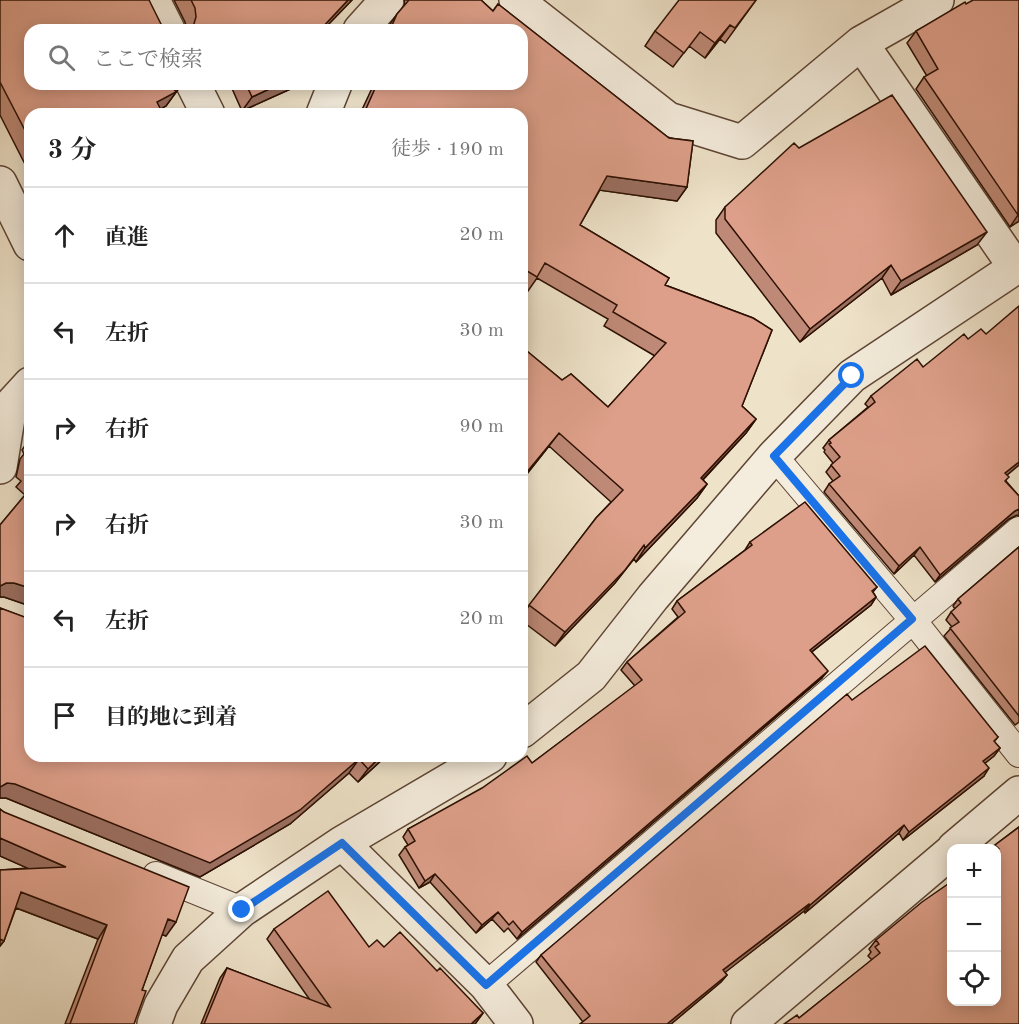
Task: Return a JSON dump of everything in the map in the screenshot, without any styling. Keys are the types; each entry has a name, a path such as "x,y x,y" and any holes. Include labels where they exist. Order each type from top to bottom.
{"street":[{"path":"153,0 165,24"},
{"path":"365,24 387,0"},
{"path":"516,0 668,119 742,142 861,43 937,0"},
{"path":"528,726 591,676 653,597 774,456 852,376 1017,266 861,43"},
{"path":"196,90 205,108"},
{"path":"326,108 333,90"},
{"path":"0,183 24,232"},
{"path":"0,467 13,402"},
{"path":"153,1024 161,1005 188,959 242,910 342,843 480,762"},
{"path":"960,844 1019,793"},
{"path":"342,843 486,985 516,1024"},
{"path":"748,1024 947,855"}],"lane":[{"path":"774,456 912,619 1019,754"},
{"path":"486,985 1019,530"},
{"path":"132,866 242,910"}],"building":[{"path":"0,0 149,0 161,24 24,24 24,90 175,90 176,92 157,102 160,108 24,108 24,128 0,82"},
{"path":"191,0 348,0 326,24 194,24 195,8"},
{"path":"409,0 481,0 493,11 498,4 524,24 393,24 397,14"},
{"path":"679,0 756,0 735,28 730,25 715,43 700,32 684,53 655,31"},
{"path":"973,0 1019,0 1018,215 924,77 938,69 916,31 965,2 966,4"},
{"path":"528,28 669,138 693,141 687,187 607,176 580,225 669,278 665,285 753,318 772,330 742,406 756,419 701,478 707,484 645,548 644,545 625,570 565,632 529,605 596,518 623,490 559,433 528,471 528,352 562,380 571,374 608,407 666,343 613,312 617,305 545,263 537,277 528,272 528,108 366,108 374,90 528,90"},
{"path":"249,90 267,90 252,97"},
{"path":"892,95 987,232 901,281 891,265 810,329 725,219 725,207 794,143 799,148"},
{"path":"1019,306 1019,462 1005,473 1009,477 1005,481 1019,496 1019,509 940,575 920,547 899,566 829,484 840,476 831,465 840,457 829,444 831,443 829,440 875,402 871,396 917,359 923,367 964,334 968,339 981,329 986,334"},
{"path":"24,496 24,586 14,583 0,586 0,525"},
{"path":"805,502 877,587 872,591 876,597 810,650 828,671 522,932 513,921 509,925 498,912 482,925 435,874 425,881 405,847 415,841 408,829 482,788 519,762 528,762 528,757 532,763 642,680 627,662 685,612 677,601 752,545 750,542"},
{"path":"1019,547 1019,716 950,628 959,622 951,612 961,603 958,599"},
{"path":"0,608 24,617 24,762 356,762 300,810 210,863 15,784 7,783 0,787"},
{"path":"925,646 998,737 994,741 1000,748 983,761 989,768 909,832 904,825 810,905 723,970 727,975 667,1024 580,1024 590,1016 541,955 847,694 852,700"},
{"path":"362,762 375,762 368,769"},
{"path":"0,809 189,887 176,922 168,919 142,990 146,991 134,1024 70,1024 107,925 21,892 4,941 0,939 0,870 66,867 0,838"},
{"path":"1019,827 1019,1024 784,1024 797,1015 799,1018 880,953 875,947 879,944 876,940 947,885 947,1006 1001,1006 1001,844 996,844"},
{"path":"328,891 369,947 377,940 384,947 400,932 437,971 440,968 483,1013 471,1024 204,1024 227,968 330,1007 274,929"}],"route":[{"path":"242,910 342,843 486,985 912,619 774,456 852,376"}]}
